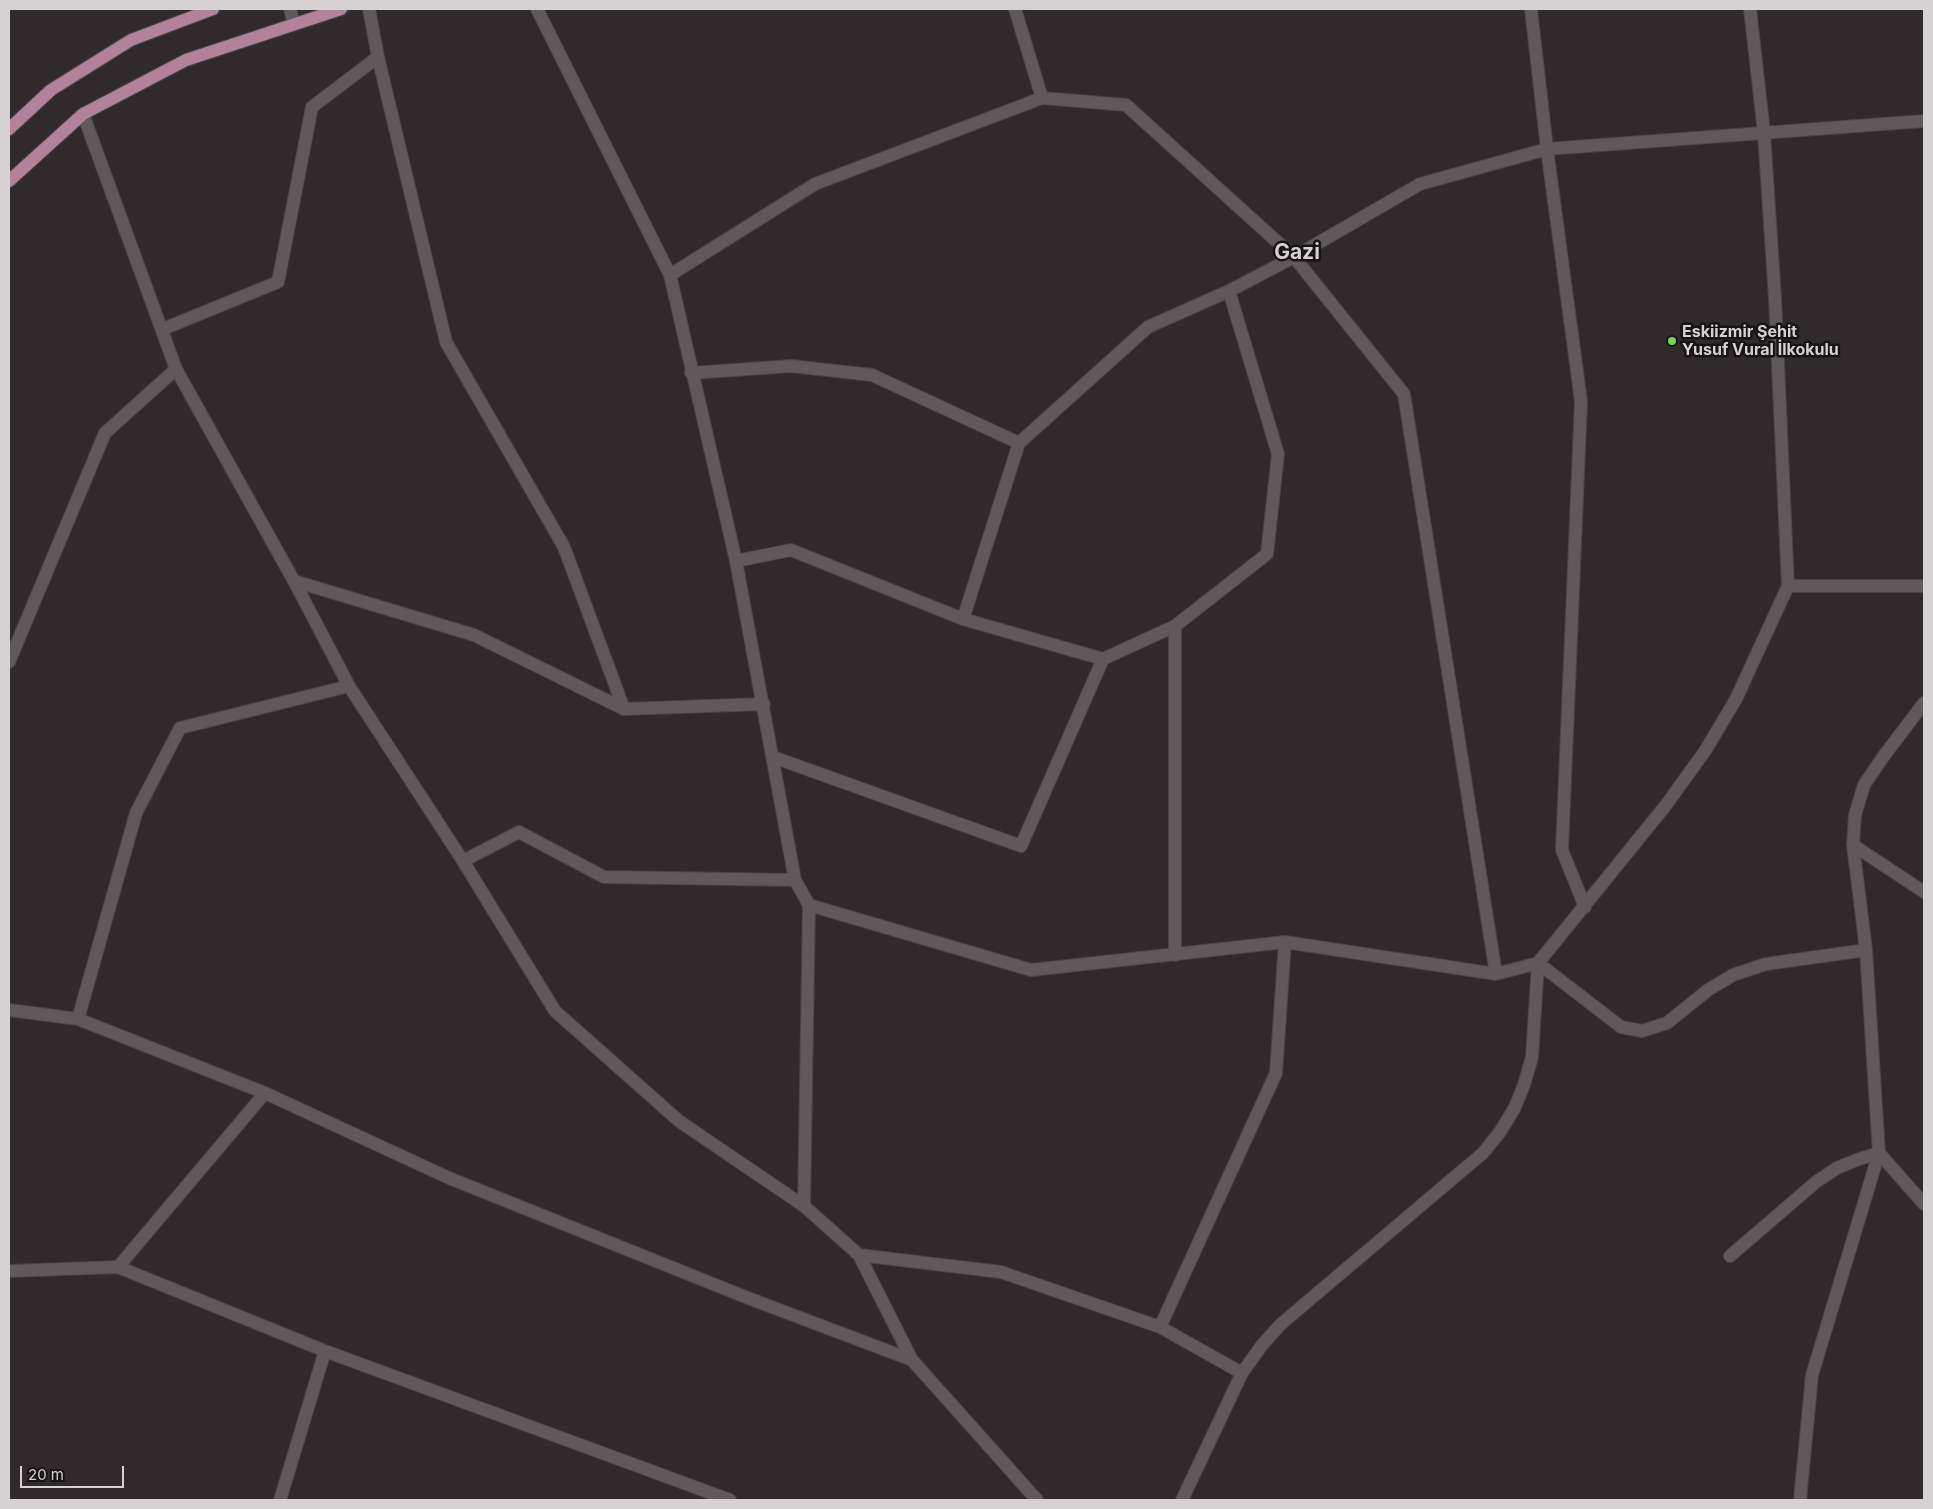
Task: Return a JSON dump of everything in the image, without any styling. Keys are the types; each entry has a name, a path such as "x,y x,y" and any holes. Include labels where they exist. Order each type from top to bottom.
{"main road":[{"path":"9,129 52,90 131,40 213,9"},
{"path":"9,181 82,114 186,60 340,9"}],"street":[{"path":"290,9 294,24"},
{"path":"369,9 378,57 446,342 564,547 624,710"},
{"path":"537,9 670,275 691,373 736,561 764,704 795,880 809,905 804,1206"},
{"path":"1015,9 1042,98"},
{"path":"1531,9 1547,150 1581,401 1562,850 1585,907"},
{"path":"1182,1500 1242,1374 1262,1344 1281,1324 1483,1153 1500,1132 1518,1101 1532,1058 1538,964 1666,805 1705,751 1736,699 1788,586 1775,298 1764,133 1750,9"},
{"path":"163,329 278,282 312,107 378,57"},
{"path":"670,275 815,184 1042,98 1126,105 1294,257 1404,394 1496,974"},
{"path":"82,114 163,329 176,369 294,581 349,686 463,861 555,1011 679,1121 804,1206 859,1254 912,1360 1037,1500"},
{"path":"963,619 1019,442 1148,327 1229,291 1294,257 1420,184 1547,150 1924,121"},
{"path":"773,757 1021,846 1104,659 1174,626 1267,554 1278,454 1229,291"},
{"path":"691,373 791,366 872,374 1019,442"},
{"path":"9,662 105,433 176,369"},
{"path":"736,561 791,550 963,619 1104,659"},
{"path":"294,581 474,635 624,710 764,704"},
{"path":"1788,586 1924,586"},
{"path":"1174,626 1175,955"},
{"path":"78,1019 136,813 180,728 349,686"},
{"path":"1800,1500 1812,1375 1879,1153 1866,950 1854,845 1855,815 1864,785 1924,703"},
{"path":"463,861 519,832 604,877 795,880"},
{"path":"1854,845 1924,892"},
{"path":"809,905 1031,970 1285,942 1496,974 1538,964"},
{"path":"1160,1327 1276,1073 1285,942"},
{"path":"1538,964 1621,1026 1642,1031 1667,1023 1708,990 1733,975 1746,970 1766,964 1866,950"},
{"path":"9,1010 78,1019 265,1093 449,1178 748,1298 912,1360"},
{"path":"118,1267 265,1093"},
{"path":"1879,1153 1924,1204"},
{"path":"1730,1256 1816,1182 1837,1168 1879,1153"},
{"path":"859,1254 1002,1272 1160,1327 1242,1374"},
{"path":"9,1271 118,1267 325,1351 730,1500"},
{"path":"280,1500 325,1351"}],"place":[{"name":"Eskiizmir Şehit Yusuf Vural İlkokulu","path":"1672,341"}],"district":[{"name":"Gazi","path":"1297,253"}]}
